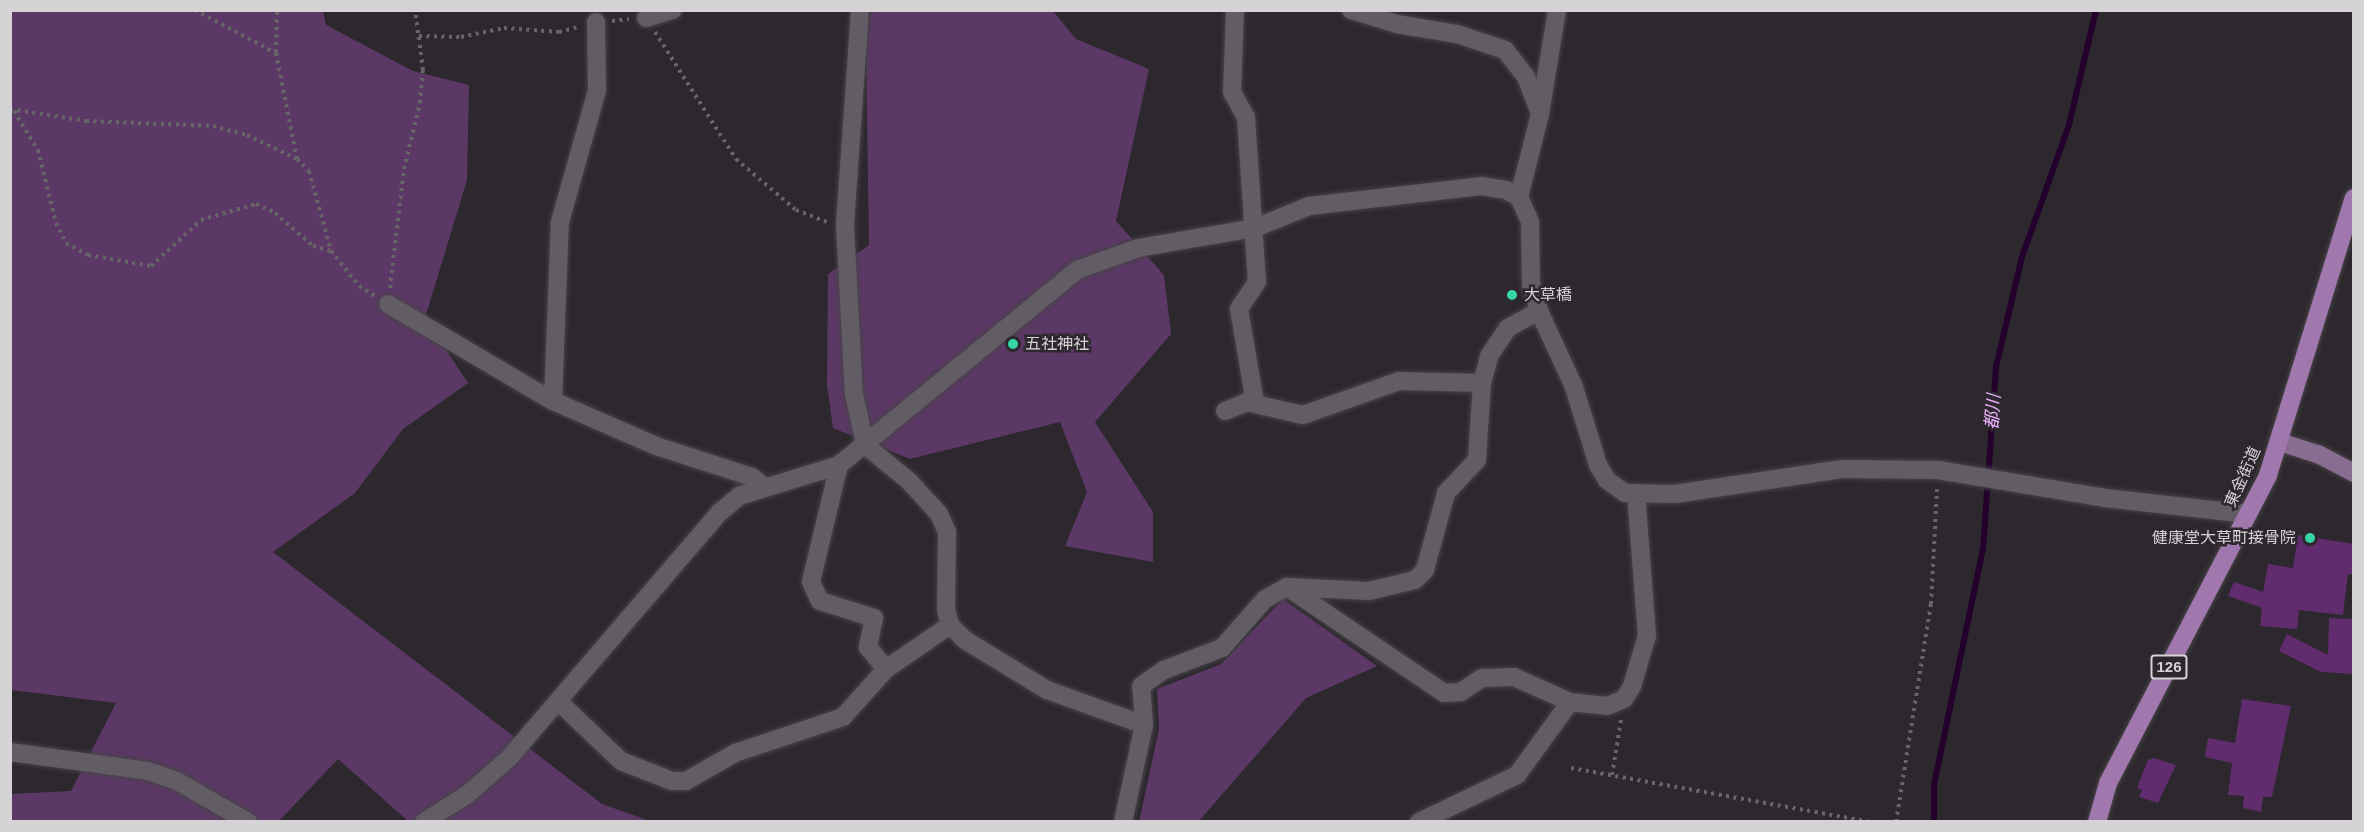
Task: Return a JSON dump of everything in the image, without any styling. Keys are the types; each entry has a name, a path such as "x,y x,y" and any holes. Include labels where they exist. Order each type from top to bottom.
{"highway":[{"name":"東金街道","path":"2097,822 2108,783 2248,514 2280,442 2354,198"}],"main road":[{"path":"2280,442 2318,454 2354,473"}],"street":[{"path":"646,18 673,10"},
{"path":"860,10 845,225 854,394 866,445 909,481 939,513 947,532 946,609 950,625 965,640 1047,690 1144,725"},
{"path":"1235,10 1232,92 1246,117 1257,282 1239,309 1255,403"},
{"path":"1351,10 1397,24 1457,34 1505,50 1526,77 1540,114"},
{"path":"1557,10 1540,114 1519,197 1530,222 1532,284 1539,311 1574,387 1598,465 1615,488 1636,494 1675,494 1842,469 1938,470 2030,485 2248,514"},
{"path":"553,400 560,222 597,90 596,22"},
{"path":"424,822 468,794 509,759 719,513 739,496 763,486 839,465 866,445 1060,282 1095,261 1138,248 1255,228 1320,205 1481,186 1506,190 1519,197"},
{"path":"388,304 553,400 656,446 752,477 763,486"},
{"path":"1123,822 1144,725 1141,686 1164,669 1222,648 1265,599 1287,587 1369,591 1415,580 1425,570 1446,493 1477,460 1482,383 1498,340 1508,328 1539,311"},
{"path":"1224,411 1237,403 1255,403 1303,415 1399,381 1482,383"},
{"path":"839,465 811,582 820,601 874,618 868,647 886,669"},
{"path":"1287,587 1444,693 1461,692 1482,678 1515,677 1570,702 1594,707 1624,699 1632,686 1647,636 1636,494"},
{"path":"559,702 621,761 672,781 686,781 735,753 843,717 886,669 950,625"},
{"path":"1419,822 1517,775 1570,702"},
{"path":"10,752 147,771 177,781 248,822"}],"path":[{"path":"195,10 276,53"},
{"path":"12,110 86,121 213,126 247,135 297,159 309,171 331,251 359,286 388,304 404,170 420,103 423,70 415,10"},
{"path":"277,12 276,53 297,159"},
{"path":"419,36 461,37 504,28 558,32 596,22 646,18 736,159 796,210 845,225"},
{"path":"12,110 38,150 56,223 66,243 87,255 151,266 201,220 256,204 275,213 313,246 331,251"},
{"path":"1896,822 1930,603 1938,470"},
{"path":"1612,776 1624,699"},
{"path":"1571,768 1872,822"}],"shaded area":[{"path":"11,11 323,11 326,25 413,71 469,85 467,180 425,318 468,383 403,429 355,493 273,552 602,804 650,821 408,821 338,759 279,821 11,821 10,794 71,791 116,703 11,690"},
{"path":"870,11 1053,11 1076,39 1149,69 1116,221 1164,275 1171,334 1095,422 1153,512 1153,562 1065,546 1087,492 1060,422 910,459 833,428 827,385 828,274 869,245 866,51"},
{"path":"1283,599 1377,666 1306,698 1199,821 1139,822 1159,729 1157,689 1221,664"}],"building":[{"path":"2298,535 2354,544 2354,575 2348,574 2343,615 2299,610 2297,629 2260,626 2262,608 2228,596 2234,582 2263,592 2268,564 2293,568"},
{"path":"2329,618 2354,619 2354,674 2321,672 2279,651 2287,634 2328,655"},
{"path":"2242,699 2291,706 2272,797 2263,797 2261,812 2243,808 2244,796 2228,795 2232,763 2205,757 2208,738 2235,743"},
{"path":"2154,758 2176,765 2158,803 2139,797 2142,790 2137,788 2148,760"}],"waterway":[{"name":"都川","path":"1934,822 1934,785 1983,549 1996,367 2022,257 2069,125 2096,10"}],"place":[{"name":"大草橋","path":"1512,295"},
{"name":"五社神社","path":"1013,344"},
{"name":"健康堂大草町接骨院","path":"2310,538"}]}
